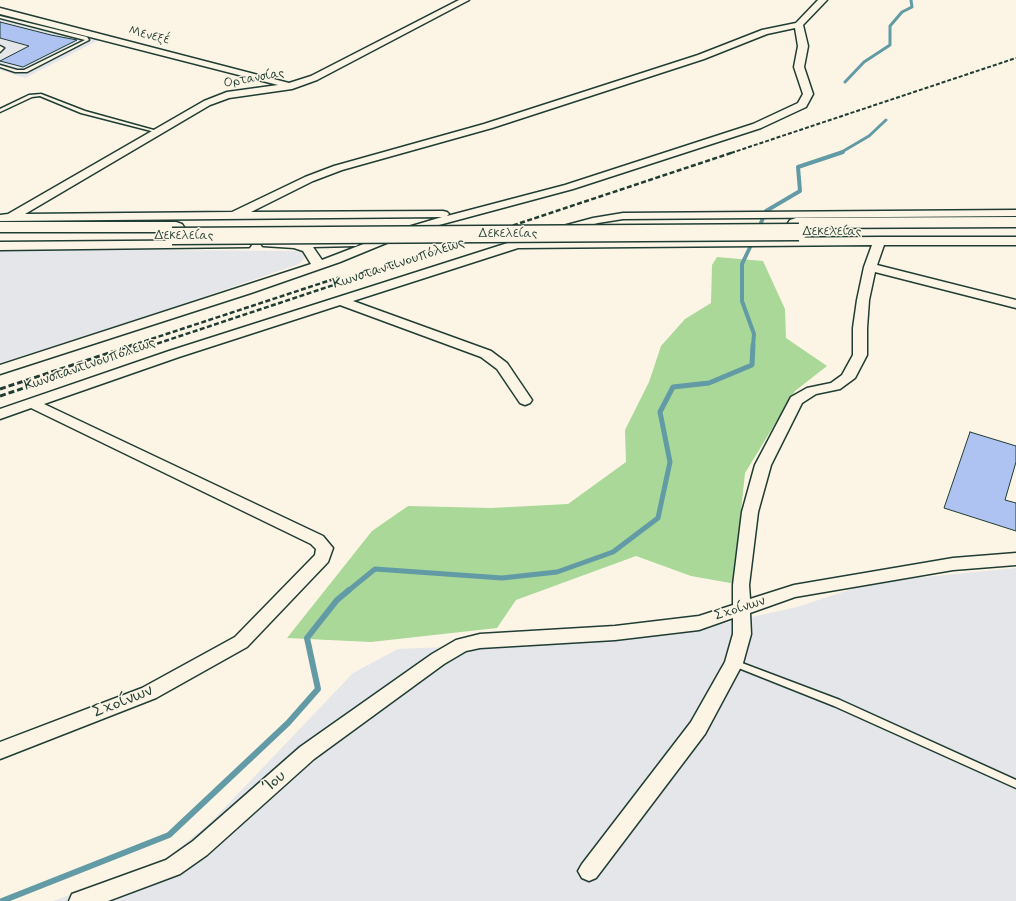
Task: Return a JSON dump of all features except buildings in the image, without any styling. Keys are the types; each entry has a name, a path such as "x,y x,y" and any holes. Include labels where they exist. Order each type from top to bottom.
{"main road":[{"name":"Δεκελείας","path":"6,222 174,231"},
{"name":"Δεκελείας","path":"0,237 174,231 1016,222"},
{"name":"Δεκελείας","path":"796,224 1016,232"}],"street":[{"name":"Ορτανσίας","path":"6,222 206,103 227,95 292,86 314,78 344,64 465,0"},
{"path":"236,215 303,182 338,168 488,126 701,57 765,32 799,25 823,0"},
{"name":"Μενεξέ","path":"0,11 292,86"},
{"path":"0,370 247,290 409,230 568,187 757,126 802,105 808,94 799,67 803,46 799,25"},
{"path":"517,244 571,226 623,216 740,215 796,224 1016,213"},
{"path":"0,218 6,222 236,215 466,214"},
{"path":"571,226 592,243"},
{"path":"0,246 295,244 349,243 385,239"},
{"path":"589,871 698,728 734,662 742,634 742,585 750,512 763,465 796,400 812,391 835,386 848,378 860,355 860,328 863,300 870,267 880,241"},
{"name":"Κωνσταντινουπόλεως","path":"0,414 181,351 517,244 1016,241"},
{"path":"295,244 307,248 312,253 318,264"},
{"path":"870,267 1016,304"},
{"path":"339,300 486,354 502,366 526,400"},
{"name":"Σχοίνων","path":"0,751 148,693 241,642 322,558 325,548 317,540 31,403"},
{"name":"Σχοίνων","path":"462,645 480,641 615,633 699,623 794,591 953,564 1016,559"},
{"name":"Ίου","path":"80,901 173,867 200,848 307,753 341,728 379,704 438,658 462,645"}],"lane":[{"path":"0,17 86,38 87,40 25,71 17,71 0,66"},
{"path":"0,47 2,48 0,51"},
{"path":"0,111 31,96 41,95 91,115 159,132"},
{"path":"734,662 837,703 1016,784"}],"shaded area":[{"path":"0,15 99,40 25,78 0,70"},
{"path":"0,249 295,251 302,252 305,258 299,264 143,318 0,363"},
{"path":"1016,568 1016,901 53,901 163,861 211,822 353,673 398,649 571,642 701,628 797,607 873,582"}],"green space":[{"path":"717,257 763,261 785,309 786,338 827,366 795,391 745,473 737,549 736,584 691,576 636,556 516,600 497,628 371,642 287,638 372,531 408,506 491,508 568,504 626,462 625,430 649,382 661,346 685,319 711,303 712,265"}],"waterway":[{"path":"845,82 864,62 890,45 890,26 902,12 912,7 911,0"},
{"path":"840,153 869,136 886,120"},
{"path":"758,230 766,211 800,191 798,167 840,153"},
{"path":"753,241 742,264 742,301 754,334 753,346"},
{"path":"348,591 375,569 502,578 557,572 613,552 658,518 670,462 660,412 673,387 709,383 752,365 753,345"},
{"path":"2,901 169,835 288,723 318,689 307,638 337,600 349,590"}],"railway":[{"path":"734,152 1016,58"},
{"path":"150,346 734,152"},
{"path":"130,346 340,277"},
{"path":"0,389 133,345"},
{"path":"0,396 150,346"}]}
